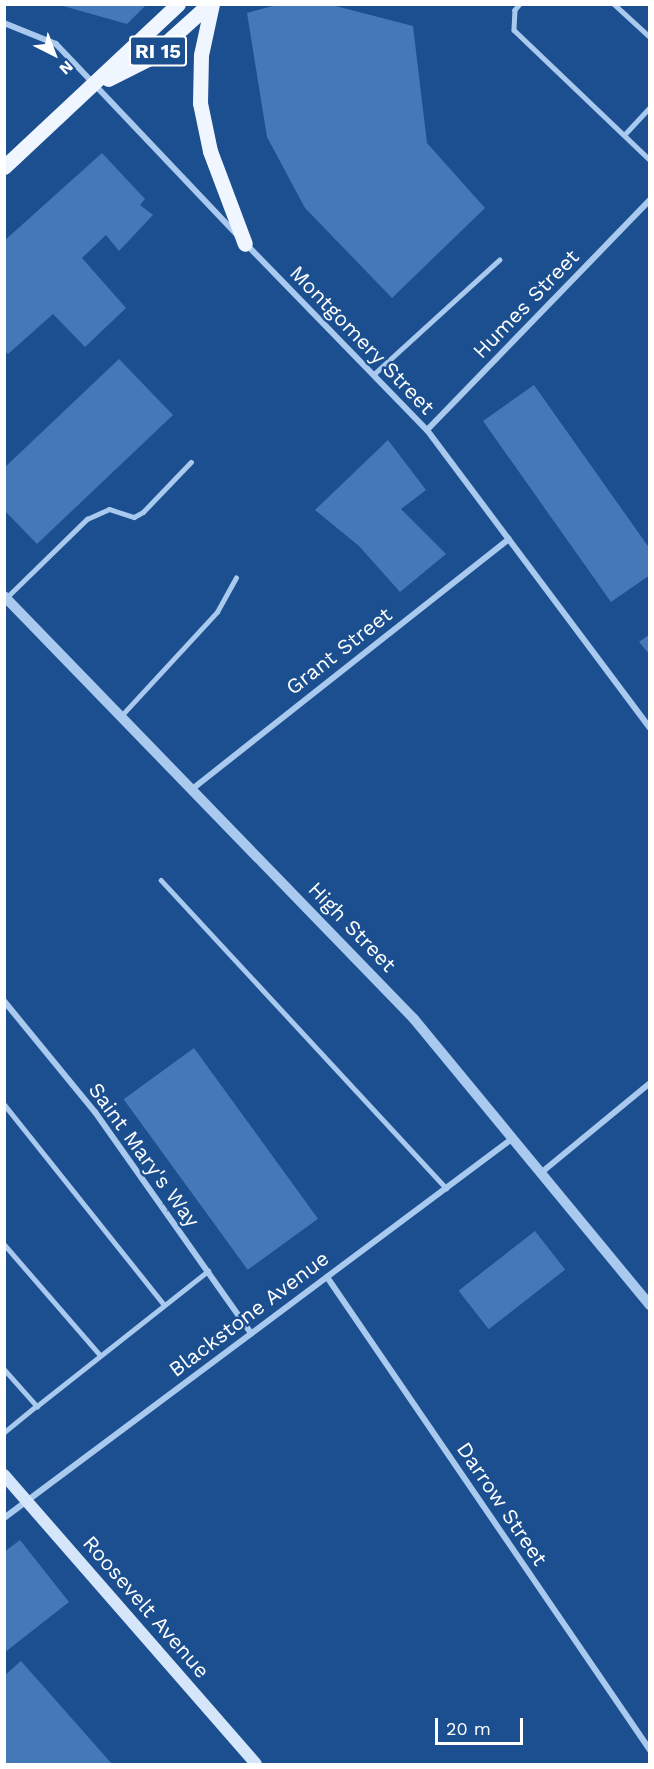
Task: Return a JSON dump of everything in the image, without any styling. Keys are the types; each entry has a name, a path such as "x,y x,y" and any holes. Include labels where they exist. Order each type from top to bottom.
{"main road":[{"name":"RI 15","path":"4,167 98,84 178,4"},
{"name":"RI 15","path":"98,84 148,59 210,4"},
{"path":"210,4 201,55 200,104 213,160 245,244"},
{"name":"Roosevelt Avenue","path":"4,1475 256,1764"}],"street":[{"name":"Montgomery Street","path":"4,23 56,44 98,84 245,244 427,430 650,728"},
{"name":"Humes Street","path":"427,430 650,200"},
{"name":"Grant Street","path":"190,791 509,539"},
{"name":"High Street","path":"5,597 190,791 400,1005 513,1137 650,1305"},
{"name":"Saint Mary's Way","path":"4,1001 95,1112 251,1333"},
{"path":"542,1172 650,1083"},
{"name":"Blackstone Avenue","path":"4,1518 513,1137"},
{"name":"Darrow Street","path":"327,1277 650,1750"}],"lane":[{"path":"520,4 515,10 514,30 650,160"},
{"path":"614,4 650,37"},
{"path":"624,135 650,108"},
{"path":"373,375 499,260"},
{"path":"5,597 87,519 109,509 134,517 143,512 191,462"},
{"path":"120,717 217,612 236,578"},
{"path":"161,880 446,1188"},
{"path":"4,1014 11,1009"},
{"path":"4,1104 163,1303"},
{"path":"4,1244 100,1355"},
{"path":"4,1432 163,1303 208,1271"},
{"path":"4,1369 37,1406"}],"building":[{"path":"56,4 147,4 127,24"},
{"path":"280,4 328,4 413,26 427,143 485,208 392,298 305,208 267,137 247,13"},
{"path":"102,153 145,199 140,205 153,215 119,251 106,235 82,258 126,308 85,347 53,314 8,354 4,350 4,241"},
{"path":"119,359 173,415 37,544 4,510 4,468"},
{"path":"534,385 650,549 650,575 611,602 483,421"},
{"path":"388,440 426,490 401,509 446,554 400,592 359,546 315,510"},
{"path":"650,634 650,655 639,642"},
{"path":"194,1048 318,1219 248,1270 124,1099"},
{"path":"535,1231 565,1270 489,1329 459,1291"},
{"path":"20,1540 69,1602 4,1653 4,1552"},
{"path":"21,1661 112,1764 4,1764 4,1676"}]}
